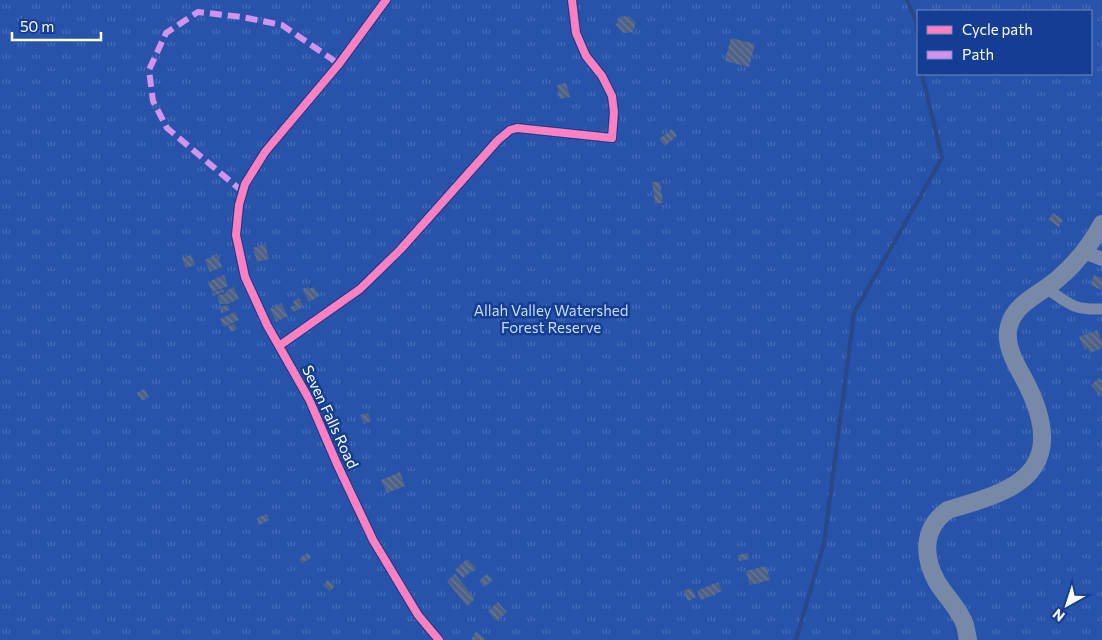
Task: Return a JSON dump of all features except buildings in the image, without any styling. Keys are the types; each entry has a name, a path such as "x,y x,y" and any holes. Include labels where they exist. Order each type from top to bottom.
{"main road":[{"path":"968,640 965,625 932,572 926,552 926,541 929,531 940,516 948,510 1006,490 1025,477 1033,468 1042,447 1043,437 1040,414 1018,367 1008,337 1009,327 1013,316 1021,306 1059,278 1084,252 1102,224"}],"street":[{"name":"Seven Falls Road","path":"386,0 339,64 264,152 245,184 239,205 236,235 245,277 278,346 309,399 373,540 418,615 439,640"},
{"path":"278,346 360,289 400,250 498,140 510,130 517,128 612,138 614,112 612,96 602,76 586,56 576,32 572,0"},
{"path":"1084,252 1102,259"},
{"path":"1046,288 1070,305 1082,309 1102,309"}],"green space":[{"name":"Allah Valley Watershed Forest Reserve","path":"0,0 1102,0 1102,640 0,640"}],"waterway":[{"path":"907,0 917,23"},
{"path":"796,640 824,543 854,313 942,158 922,75"}],"marked path":[{"path":"243,192 167,128 153,101 149,70 166,33 198,12 242,17 282,25 339,64"}],"cycle path":[{"path":"386,0 339,64 265,152 245,184 239,205 236,235 245,277 267,325 309,399 373,540 418,615 439,640"},
{"path":"279,346 360,289 400,250 498,140 510,130 517,128 612,138 614,112 612,96 602,76 586,56 576,33 572,0"}]}
